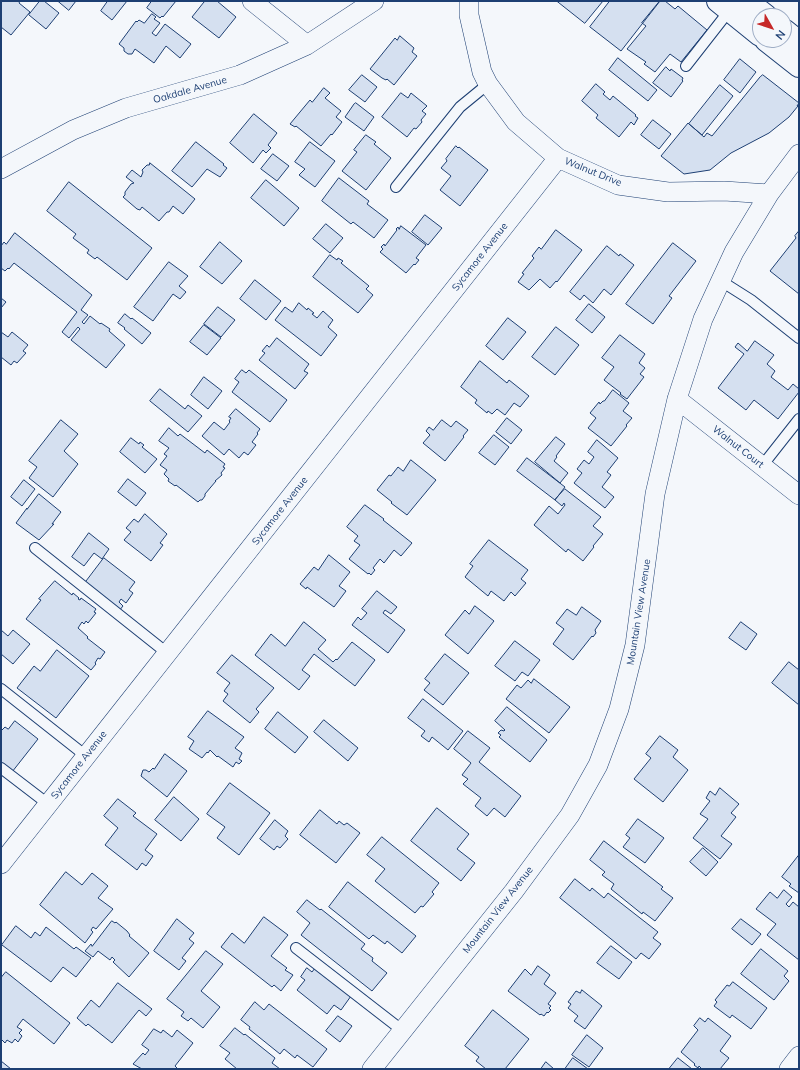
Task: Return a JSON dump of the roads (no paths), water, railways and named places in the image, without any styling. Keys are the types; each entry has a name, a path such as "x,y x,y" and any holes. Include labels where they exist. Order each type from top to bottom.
{"main road":[{"path":"728,4 752,12"},
{"path":"728,4 752,27"},
{"path":"776,48 799,66"}],"street":[{"path":"252,1 307,45"},
{"name":"Oakdale Avenue","path":"1,169 73,130 126,108 240,75 307,45 374,1"},
{"name":"Walnut Drive","path":"469,1 469,15 482,72 488,84 516,122 558,158 618,184 668,192 724,191 769,194"},
{"name":"Mountain View Avenue","path":"372,1069 514,891 570,815 598,765 619,709 636,645 655,494 677,398 703,320 734,252 769,194 799,155"},
{"name":"Sycamore Avenue","path":"1,864 558,158"},
{"name":"Walnut Court","path":"677,398 799,495"},
{"path":"789,1069 799,1056"}],"lane":[{"path":"686,66 728,4"},
{"path":"396,187 460,107 488,84"},
{"path":"721,281 751,300 799,338"},
{"path":"762,466 799,419"},
{"path":"35,548 167,653"},
{"path":"1,689 86,756"},
{"path":"1,768 48,804"},
{"path":"296,948 403,1031"}]}
